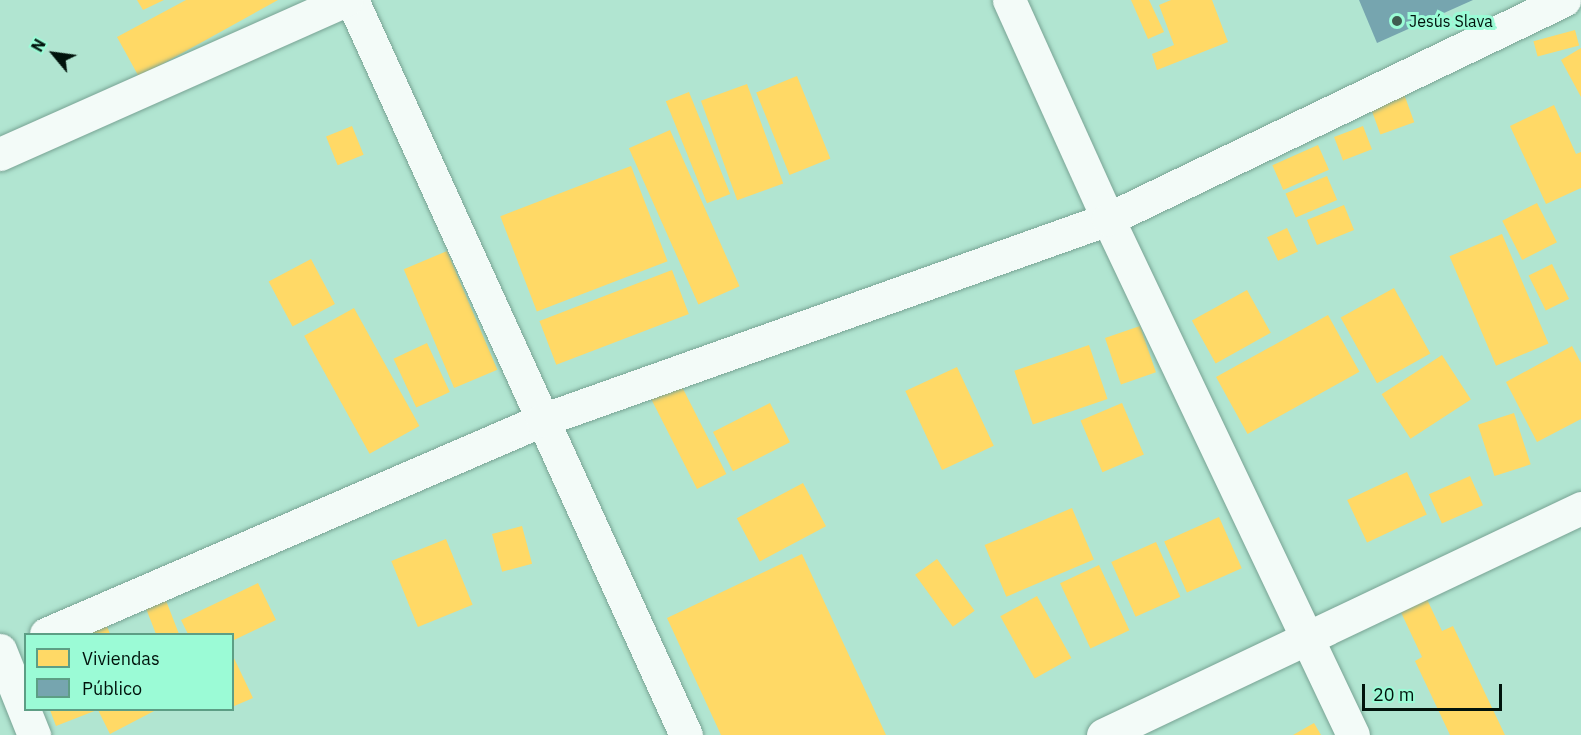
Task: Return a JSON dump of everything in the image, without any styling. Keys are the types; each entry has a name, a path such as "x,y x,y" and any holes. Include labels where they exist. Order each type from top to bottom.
{"street":[{"path":"0,154 346,0"},
{"path":"352,0 686,735"},
{"path":"1009,0 1108,219 1353,735"},
{"path":"48,633 542,420 1108,219 1564,0"},
{"path":"1103,735 1581,508"},
{"path":"7,650 24,704"},
{"path":"26,711 34,735"}],"building: Viviendas":[{"path":"137,0 164,0 143,10"},
{"path":"186,0 278,0 139,77 117,37"},
{"path":"1131,0 1149,0 1164,32 1148,39"},
{"path":"1171,0 1212,0 1228,42 1157,70 1152,54 1174,45 1159,5"},
{"path":"1575,30 1579,45 1538,57 1533,41"},
{"path":"1581,48 1581,97 1561,60"},
{"path":"797,76 830,159 790,175 756,92"},
{"path":"747,84 783,184 737,200 701,101"},
{"path":"689,92 730,194 707,203 666,101"},
{"path":"1404,94 1414,122 1380,135 1370,106"},
{"path":"1554,105 1576,154 1581,152 1581,188 1546,204 1510,126"},
{"path":"352,126 364,155 338,165 326,136"},
{"path":"1363,126 1372,149 1343,160 1334,137"},
{"path":"670,130 740,286 698,305 629,148"},
{"path":"1318,145 1329,170 1283,190 1272,165"},
{"path":"631,166 668,261 537,311 500,216"},
{"path":"1327,176 1337,200 1296,218 1286,194"},
{"path":"1537,203 1557,242 1522,260 1502,221"},
{"path":"1344,205 1354,230 1317,245 1307,220"},
{"path":"1287,228 1298,252 1278,261 1267,237"},
{"path":"1502,234 1548,344 1496,366 1450,256"},
{"path":"447,251 497,370 454,388 404,269"},
{"path":"311,259 335,304 293,327 269,282"},
{"path":"1552,264 1569,299 1546,310 1529,275"},
{"path":"672,270 689,314 556,365 539,321"},
{"path":"1394,288 1430,354 1377,383 1341,318"},
{"path":"1247,290 1271,333 1216,363 1192,321"},
{"path":"354,308 419,426 370,454 304,336"},
{"path":"1328,315 1360,372 1248,434 1216,377"},
{"path":"1140,326 1156,372 1121,384 1105,338"},
{"path":"427,343 450,392 416,408 393,359"},
{"path":"1089,345 1108,399 1033,425 1014,371"},
{"path":"1572,346 1581,363 1581,419 1537,442 1506,382"},
{"path":"1442,355 1471,399 1410,439 1382,394"},
{"path":"957,367 994,446 942,470 905,391"},
{"path":"676,375 726,474 697,489 647,390"},
{"path":"770,403 790,442 733,471 713,432"},
{"path":"1122,403 1144,455 1102,472 1081,421"},
{"path":"1514,413 1531,464 1495,476 1478,425"},
{"path":"1407,472 1427,515 1367,542 1347,500"},
{"path":"1470,476 1483,505 1442,524 1429,494"},
{"path":"803,483 826,526 760,561 737,518"},
{"path":"1072,508 1094,560 1006,597 985,545"},
{"path":"1219,517 1242,568 1187,593 1164,541"},
{"path":"522,526 532,564 502,572 492,534"},
{"path":"446,539 473,605 418,627 391,561"},
{"path":"1156,542 1180,597 1136,617 1111,562"},
{"path":"802,554 886,735 721,735 667,618"},
{"path":"937,559 975,611 953,627 915,575"},
{"path":"1099,565 1129,630 1090,648 1060,583"},
{"path":"258,583 276,620 234,640 234,633 188,633 181,620"},
{"path":"1424,593 1442,631 1453,626 1505,735 1450,735 1415,661 1422,657 1398,606"},
{"path":"1037,596 1071,658 1035,678 1000,616"},
{"path":"165,598 179,633 156,633 145,606"},
{"path":"105,621 110,633 74,633"},
{"path":"234,658 253,698 234,706"},
{"path":"50,711 94,711 56,726"},
{"path":"98,711 154,711 110,734"},
{"path":"1314,723 1321,735 1293,735"}],"building: Público":[{"name":"Jesús Slava","path":"1359,0 1473,0 1377,43"}],"place":[{"name":"Jesús Slava","path":"1397,21"}]}
